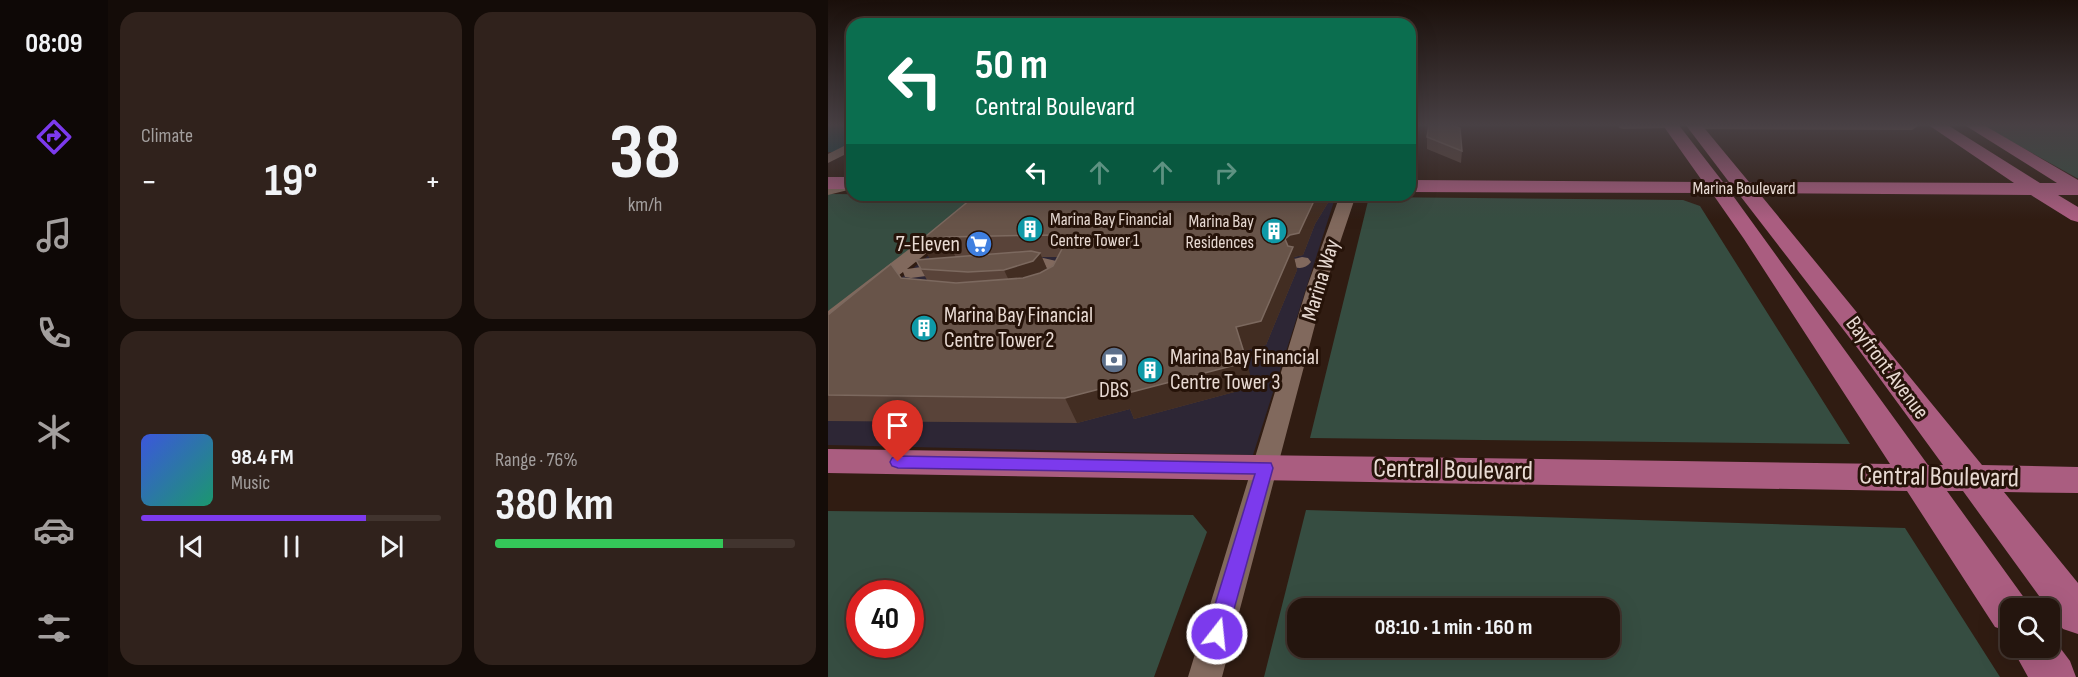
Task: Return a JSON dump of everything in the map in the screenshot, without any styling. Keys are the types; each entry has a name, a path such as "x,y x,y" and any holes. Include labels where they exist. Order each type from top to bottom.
{"main road":[{"name":"Bayfront Avenue","path":"1700,156 1732,188 1971,478 2078,615"},
{"name":"Bayfront Avenue","path":"1715,156 1732,188 1917,477 2000,598"},
{"path":"1984,156 2078,216"},
{"path":"2023,156 2078,189"},
{"path":"828,183 846,184"},
{"name":"Marina Boulevard","path":"1416,186 2078,189"},
{"name":"Central Boulevard","path":"828,461 2078,480"},
{"path":"2041,658 2054,677"}],"street":[{"path":"828,191 846,186"},
{"path":"828,321 982,201"},
{"name":"Marina Way","path":"1205,677 1316,287 1346,201"},
{"path":"992,265 1039,262 1059,267 1060,278 1052,286 1036,294"},
{"path":"912,280 969,266"}],"shaded area":[{"path":"995,201 1334,201 1253,455 828,445 828,338"}],"green space":[{"path":"2037,156 2078,156 2077,178"},
{"path":"828,194 846,194 846,201 974,201 828,315"},
{"path":"1416,197 1683,200 1700,206 1850,444 1310,438 1368,201 1416,201"},
{"path":"1306,510 1905,528 2000,677 1264,677"},
{"path":"828,511 1193,515 1207,532 1154,677 828,677"}],"building":[{"path":"969,201 1314,201 1299,233 1285,239 1288,246 1293,247 1261,321 1236,327 1247,362 1124,394 1123,383 1065,398 828,395 828,315 891,264 901,278 956,283 1023,278 1053,266 1063,247 1050,235 946,237 920,241"},
{"path":"1031,251 1040,253 1033,261 1004,270 968,272 921,269 916,260"}],"place":[{"name":"Marina Bay Financial Centre Tower 1","path":"1030,229"},
{"name":"Marina Bay Residences","path":"1274,231"},
{"name":"7-Eleven","path":"979,244"},
{"name":"Marina Bay Financial Centre Tower 2","path":"924,328"},
{"name":"DBS","path":"1114,360"},
{"name":"Marina Bay Financial Centre Tower 3","path":"1150,370"}],"route":[{"path":"898,462 1265,468 1217,634"}]}
